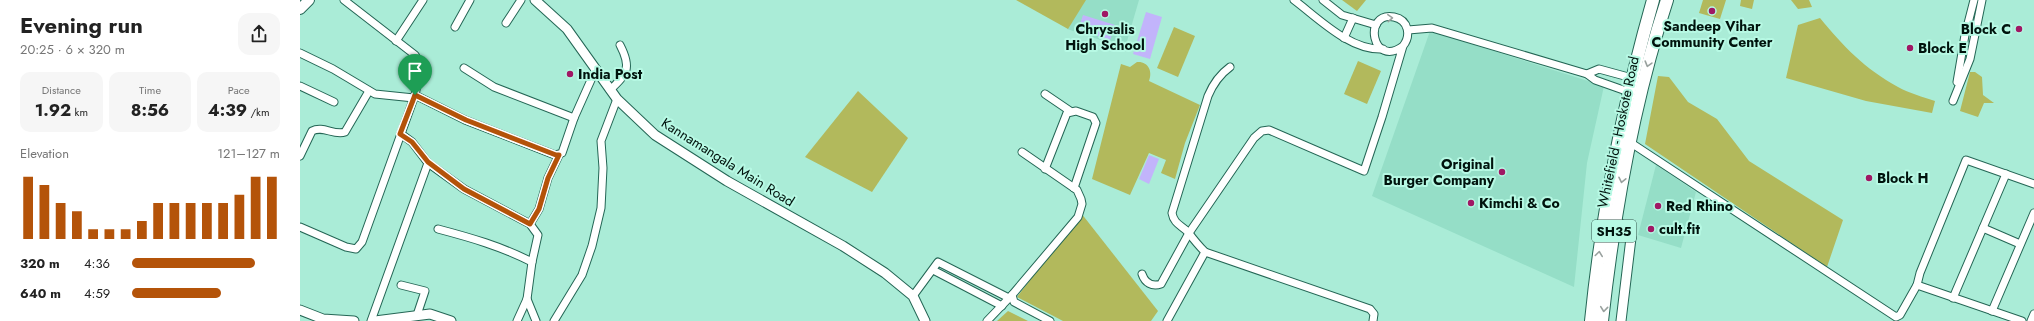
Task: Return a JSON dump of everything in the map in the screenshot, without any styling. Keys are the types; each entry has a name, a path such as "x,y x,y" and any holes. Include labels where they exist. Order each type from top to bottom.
{"main road":[{"path":"300,9 309,0"},
{"name":"Whitefield - Hoskote Road","path":"1602,321 1625,140 1629,92 1654,0"},
{"name":"Whitefield - Hoskote Road","path":"1591,321 1605,207 1667,0"}],"street":[{"path":"300,227 346,247 356,248 362,242 414,96 421,66 415,55 344,0"},
{"path":"396,41 423,0"},
{"path":"455,27 470,0"},
{"path":"506,23 521,0"},
{"name":"Kannamangala Main Road","path":"535,0 567,29 595,72 617,99 655,135 727,181 843,246 885,272 913,296 925,321"},
{"path":"1294,0 1344,38 1373,50 1383,49 1393,51 1403,46"},
{"path":"1324,0 1342,15 1376,25"},
{"path":"1974,0 1965,35 1953,102 1970,59 1982,0"},
{"path":"1344,38 1353,18"},
{"path":"1142,274 1149,284 1156,286 1161,284 1189,233 1254,138 1262,131 1269,130 1364,171 1403,46 1408,36 1406,24 1396,18 1384,18 1376,25 1374,36 1378,46 1383,49"},
{"path":"1408,30 1432,28 1587,74 1595,80 1629,92"},
{"path":"610,90 622,79 626,72 626,57 620,45"},
{"path":"300,53 355,80 369,91 390,97 414,96 466,120 559,155"},
{"path":"1230,67 1221,74 1210,91 1172,213 1178,225 1189,233 1195,243 1205,252 1370,309 1374,314 1373,321"},
{"path":"464,68 494,88 574,118"},
{"path":"1587,74 1599,69 1632,78"},
{"path":"530,224 539,209 548,178 559,155 562,153 574,118 595,72"},
{"path":"300,86 334,102"},
{"path":"300,156 312,131 322,129 341,134 345,132 369,91"},
{"path":"1045,94 1070,111 1076,111 1093,117 1096,120 1090,144 1074,188"},
{"path":"554,321 582,275 592,246 601,208 603,168 601,141 617,99"},
{"path":"1045,169 1064,116 1070,111"},
{"path":"400,134 412,142 428,162 464,189 530,224 538,235 532,262 527,298 517,321"},
{"path":"1625,140 1892,316 1896,317 1900,315 1917,285 1920,273 1966,160 2034,184"},
{"path":"988,321 1078,217 1081,199 1077,190 1022,152"},
{"path":"371,321 428,162"},
{"path":"1953,298 2006,174"},
{"path":"1992,311 2034,213"},
{"path":"1615,218 1631,238 1621,321"},
{"path":"1983,228 2020,244"},
{"path":"438,229 486,241 532,262"},
{"path":"1167,321 1205,252"},
{"path":"913,296 937,263 940,262 1011,296 1014,302 1050,321"},
{"path":"933,270 1002,306"},
{"path":"401,285 425,291 417,315"},
{"path":"1917,285 2022,321"},
{"path":"527,298 536,321"},
{"path":"300,310 325,320 354,321"},
{"path":"375,321 430,314 451,321"},
{"path":"2031,321 2034,314"}],"shaded area":[{"name":"Chrysalis High School","path":"1085,0 1139,0 1125,48 1067,29"},
{"path":"1146,12 1162,17 1150,59 1133,54"},
{"path":"1083,15 1115,25 1110,40 1078,30"},
{"path":"1430,31 1604,86 1587,163 1574,287 1372,196"},
{"path":"1149,155 1159,159 1149,184 1139,179"},
{"path":"1656,165 1696,192 1681,248 1638,235"}],"green space":[{"path":"1016,0 1086,0 1068,29"},
{"path":"1342,0 1366,0 1357,11"},
{"name":"Sandeep Vihar Community Center","path":"1703,0 1726,0 1720,19 1699,13"},
{"path":"1741,0 1754,0 1752,9 1740,6"},
{"path":"1791,0 1809,0 1812,7 1798,9"},
{"path":"1820,18 1855,56 1875,73 1902,89 1935,101 1932,113 1866,101 1786,78 1798,25"},
{"path":"1174,27 1195,36 1178,77 1157,68"},
{"path":"1358,61 1381,71 1367,104 1344,94"},
{"path":"1137,62 1144,63 1149,67 1149,81 1200,105 1185,143 1175,179 1161,173 1166,160 1149,153 1130,195 1092,179 1121,64 1130,67"},
{"path":"1970,72 1975,72 1982,77 1983,95 1994,103 1984,103 1978,117 1960,111"},
{"path":"1658,76 1669,77 1688,102 1717,119 1749,161 1843,220 1827,267 1645,144"},
{"path":"858,91 908,138 872,192 805,157"},
{"path":"1081,213 1158,311 1151,321 1063,321 1017,297"},
{"path":"1008,311 1028,321 997,321"}],"place":[{"name":"Sandeep Vihar Community Center","path":"1712,11"},
{"name":"Chrysalis High School","path":"1105,14"},
{"name":"Block C","path":"2019,29"},
{"name":"Block E","path":"1910,48"},
{"name":"India Post","path":"570,74"},
{"name":"Original Burger Company","path":"1502,172"},
{"name":"Block H","path":"1869,178"},
{"name":"Kimchi & Co","path":"1471,203"},
{"name":"Red Rhino","path":"1658,206"},
{"name":"cult.fit","path":"1651,229"}],"route":[{"path":"415,95 466,120 559,155 548,178 539,209 530,224 464,189 428,162 424,155 412,142 400,134 415,95"}]}
